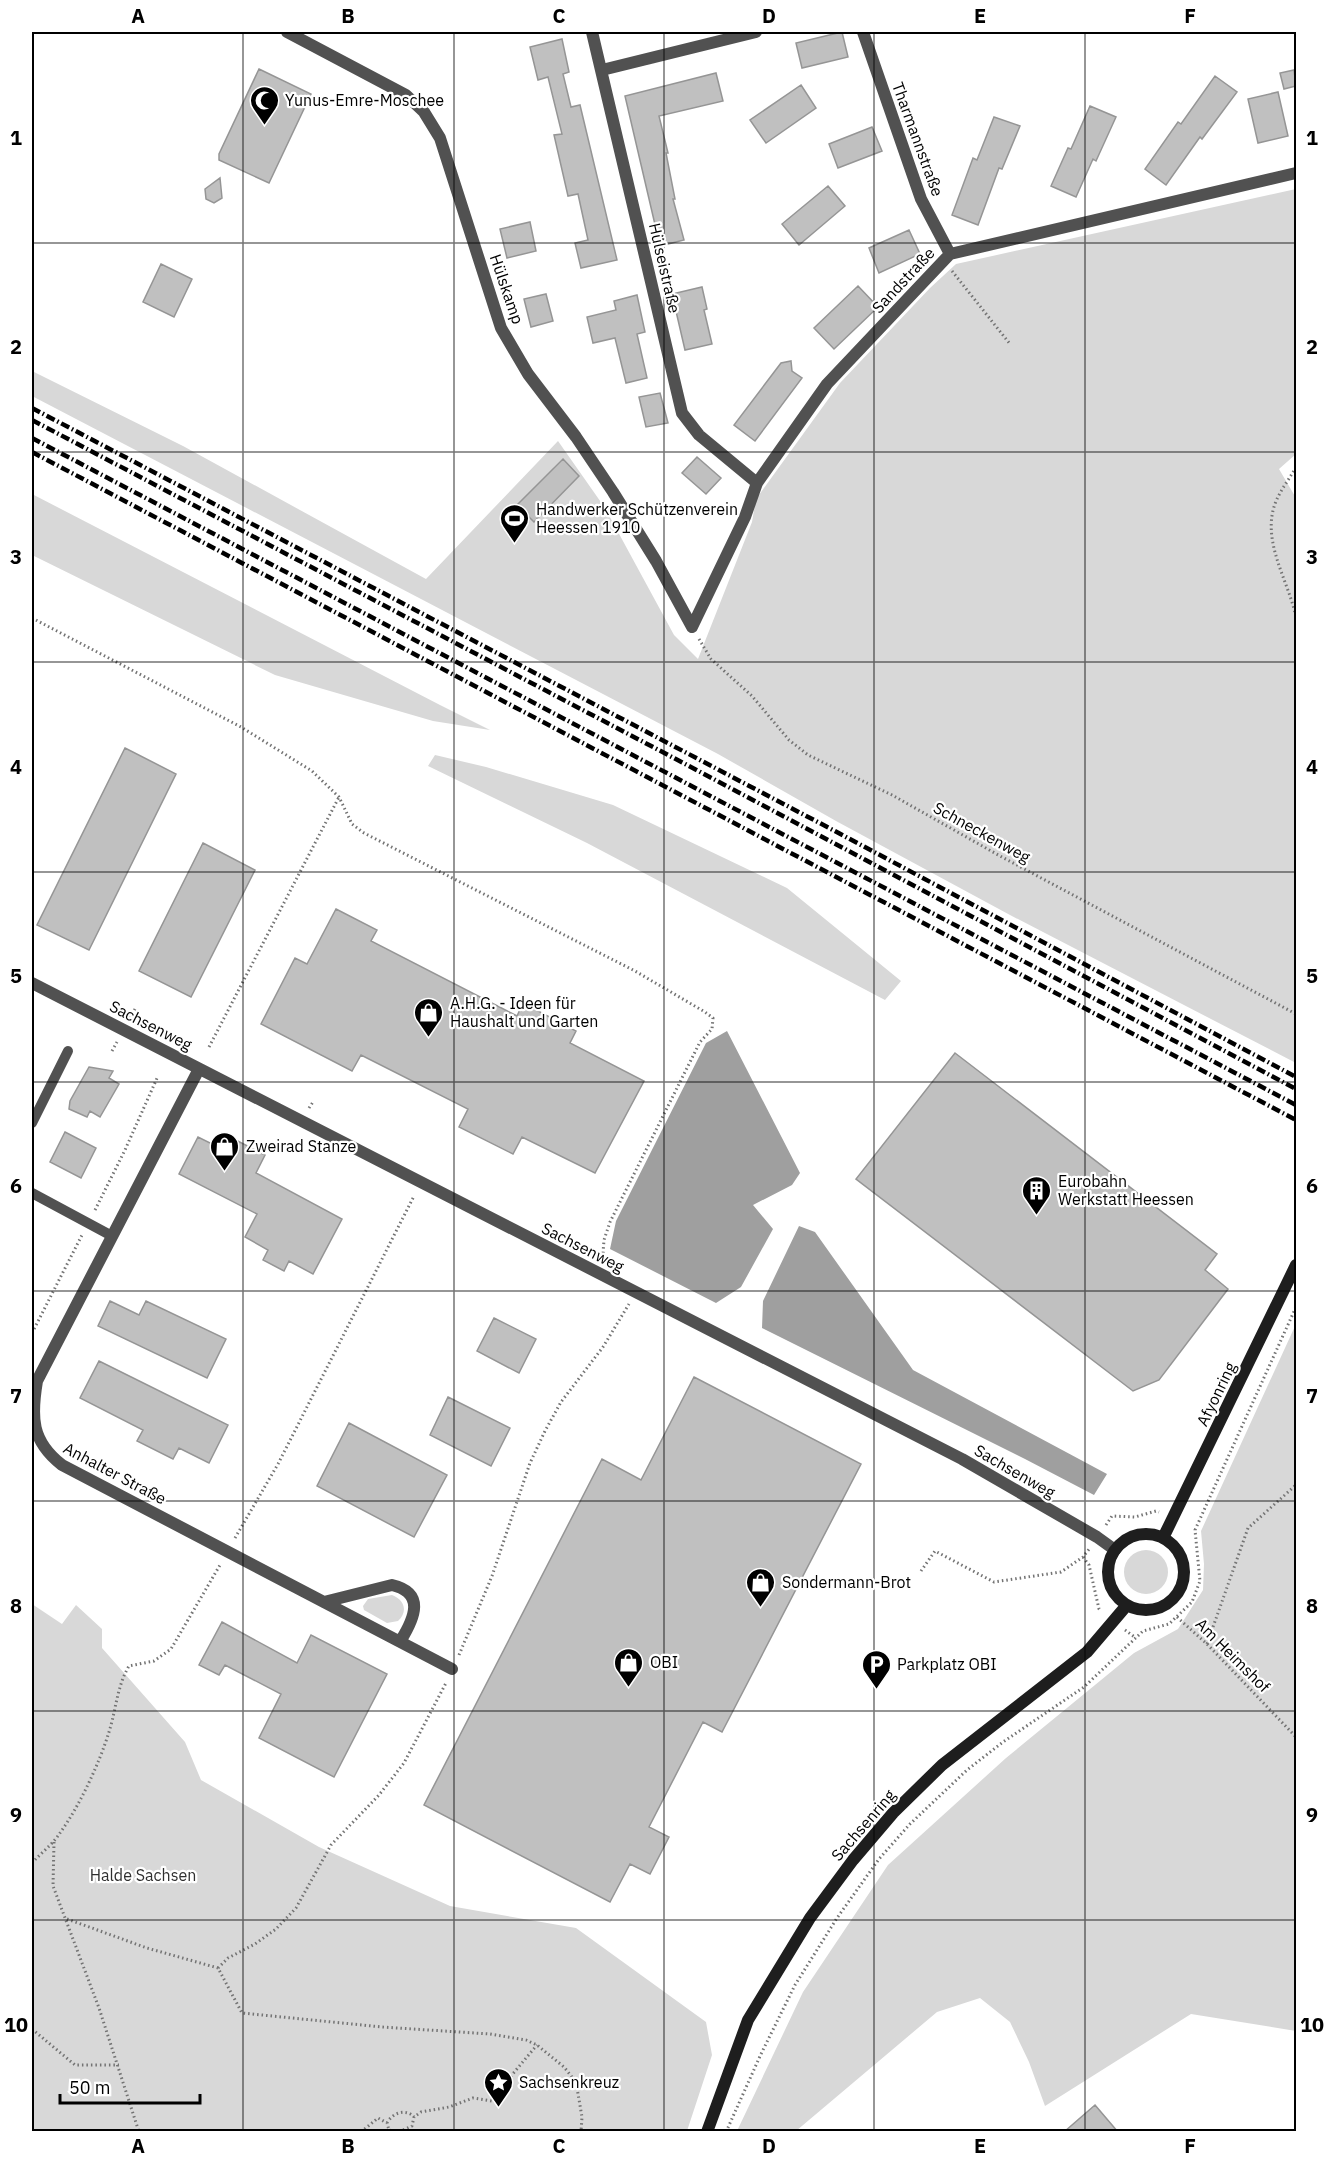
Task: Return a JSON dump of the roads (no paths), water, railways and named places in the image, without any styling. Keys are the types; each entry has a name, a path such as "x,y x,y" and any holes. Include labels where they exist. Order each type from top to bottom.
{"street":[{"name":"Hülskamp","path":"287,32 406,95 423,112 440,138 501,328 528,374 576,437 613,492 656,561 692,627"},
{"name":"Hülseistraße","path":"592,32 682,413 699,435 757,483"},
{"path":"602,70 756,32"},
{"name":"Tharmannstraße","path":"863,32 921,199 947,257"},
{"name":"Sandstraße","path":"692,627 746,517 757,483 827,384 947,257 1296,173"},
{"name":"Sachsenweg","path":"32,983 962,1459 1097,1537 1115,1550"},
{"name":"Anhalter Straße","path":"199,1069 38,1381 33,1410 36,1433 50,1456 62,1465 452,1669"},
{"name":"Afyonring","path":"1163,1538 1296,1265"},
{"path":"1146,1534 1163,1538 1179,1551 1183,1561 1185,1571 1180,1590 1174,1599 1156,1609 1147,1610 1127,1605 1112,1590 1109,1580 1110,1559 1115,1550 1129,1538 1146,1534"},
{"path":"324,1602 392,1585 402,1587 410,1593 414,1604 414,1615 401,1641"},
{"name":"Sachsenring","path":"707,2132 748,2020 810,1918 853,1860 893,1813 942,1766 1087,1652 1127,1605"}],"lane":[{"path":"32,1123 68,1051"},
{"path":"32,1193 112,1236"}],"railway":[{"path":"32,408 1296,1077"},
{"path":"32,420 1296,1089"},
{"path":"32,438 1296,1105"},
{"path":"32,452 1296,1120"}],"place":[{"name":"Yunus-Emre-Moschee","path":"264,126"},
{"name":"Handwerker Schützenverein Heessen 1910","path":"515,544"},
{"name":"A.H.G. - Ideen für Haushalt und Garten","path":"429,1038"},
{"name":"Zweirad Stanze","path":"225,1172"},
{"name":"Eurobahn Werkstatt Heessen","path":"1037,1216"},
{"name":"Sondermann-Brot","path":"761,1608"},
{"name":"OBI","path":"629,1688"},
{"name":"Parkplatz OBI","path":"876,1690"},
{"name":"Sachsenkreuz","path":"498,2108"}],"park label":[{"name":"Halde Sachsen","path":"143,1875"}]}
